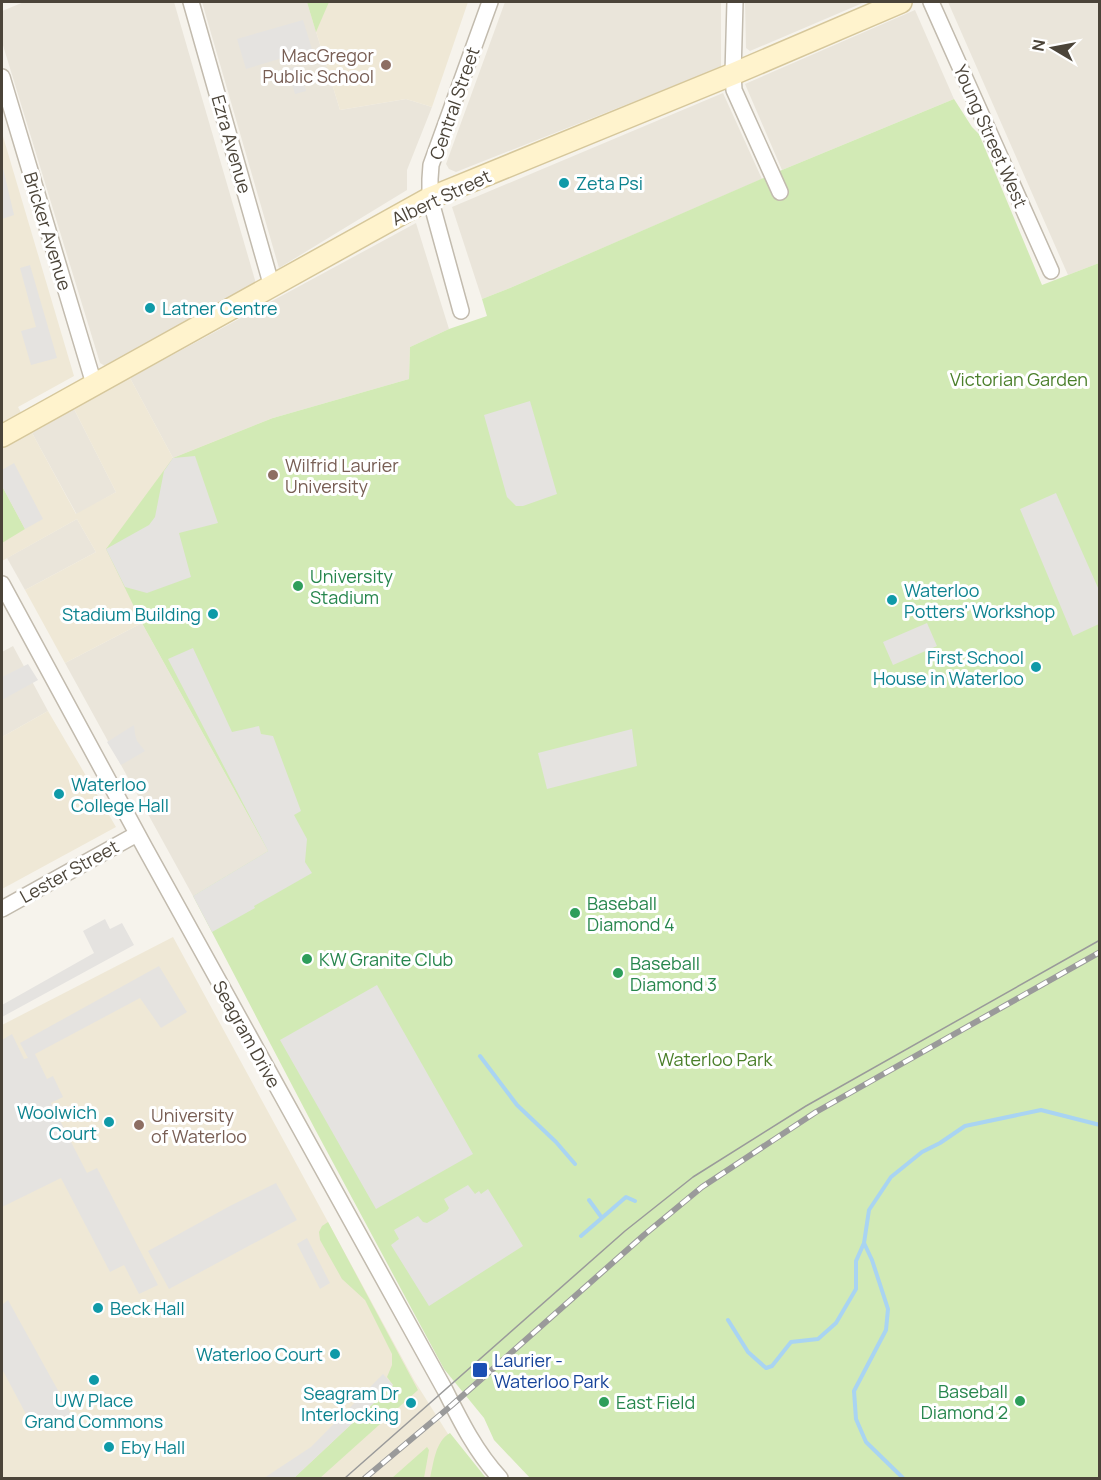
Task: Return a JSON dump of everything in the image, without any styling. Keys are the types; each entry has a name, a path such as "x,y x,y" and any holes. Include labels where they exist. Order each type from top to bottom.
{"street":[{"name":"Ezra Avenue","path":"191,2 272,287"},
{"name":"Central Street","path":"461,312 430,198 429,179 431,165 490,2"},
{"path":"735,2 734,90 780,192"},
{"name":"Albert Street","path":"2,436 430,198 733,74 901,2"},
{"name":"Young Street West","path":"931,2 1051,271"},
{"name":"Bricker Avenue","path":"2,77 94,384"},
{"name":"Seagram Drive","path":"2,584 467,1433 500,1479"},
{"name":"Lester Street","path":"2,909 137,834"}],"shaded area":[{"path":"24,2 174,2 257,287 107,367 100,363 2,42 2,11"},
{"path":"202,2 307,2 340,110 406,99 432,107 407,170 407,190 279,268"},
{"name":"MacGregor Public School","path":"307,2 468,2 432,107 406,99 340,110"},
{"path":"505,2 721,2 721,67 456,172 449,169 446,164"},
{"path":"745,2 865,2 750,51 746,48"},
{"path":"948,2 1099,2 1099,263 1068,275"},
{"path":"915,10 954,99 782,170 745,84"},
{"path":"303,20 312,49 246,69 237,39"},
{"path":"298,66 306,91 295,94 287,69"},
{"path":"723,93 762,179 482,299 452,207"},
{"path":"2,133 74,376 18,407 76,514 116,492 74,409 130,378 173,458 273,418 254,825 142,623 65,663 25,590 96,552 77,519 2,561"},
{"path":"2,164 14,215 2,219"},
{"path":"416,223 449,329 410,347 409,379 273,418 173,458 130,378"},
{"path":"30,265 57,358 31,365 21,331 36,327 20,268"},
{"path":"530,401 557,494 523,506 516,506 507,497 484,415"},
{"path":"74,409 116,492 77,515 32,433"},
{"path":"195,456 218,523 179,533 191,577 147,593 125,587 106,549 149,525 155,517 164,471 173,458"},
{"path":"14,463 43,519 25,529 2,486 2,470"},
{"path":"1056,493 1099,590 1099,624 1073,636 1020,509"},
{"path":"77,519 96,552 25,590 7,558"},
{"path":"142,623 268,851 193,896 65,663"},
{"path":"927,623 937,646 893,665 883,642"},
{"path":"13,646 48,711 2,737 2,652"},
{"path":"193,648 232,732 259,726 261,734 273,736 301,811 294,815 307,839 305,862 312,873 212,932 193,896 268,851 168,659"},
{"path":"28,664 38,680 2,700 2,677"},
{"path":"48,711 116,827 2,889 2,737"},
{"path":"134,725 137,741 145,751 121,765 107,742"},
{"path":"632,729 637,766 547,789 538,753"},
{"path":"105,919 110,929 122,923 134,945 2,1017 2,1005 94,953 83,931"},
{"name":"University of Waterloo","path":"173,937 414,1380 473,1478 2,1478 2,1025"},
{"path":"159,966 187,1012 161,1028 140,998 35,1054 47,1079 53,1076 63,1097 51,1103 87,1173 97,1168 158,1285 139,1294 124,1265 110,1272 61,1178 2,1207 2,1040 12,1034 24,1059 28,1058 20,1043"},
{"path":"377,985 473,1154 376,1209 280,1040"},
{"path":"276,1183 297,1220 169,1289 148,1251"},
{"path":"468,1185 475,1194 479,1191 481,1194 488,1189 523,1246 429,1306 391,1245 399,1239 394,1230 418,1216 427,1223 447,1211 449,1208 444,1199"},
{"path":"307,1238 330,1283 320,1289 297,1244"},
{"path":"8,1300 71,1414 42,1431 33,1414 27,1416 2,1369 2,1305"},
{"path":"383,1374 393,1385 294,1478 264,1478 311,1447"}],"green space":[{"path":"307,2 329,2 316,32"},
{"name":"Waterloo Park","path":"954,99 979,134 1042,285 1099,263 1099,1478 530,1478 494,1440 484,1418 444,1369 193,896 268,851 142,623 106,549 173,458 273,418 409,379 410,347 449,329 487,316 482,299"},
{"path":"2,486 25,529 2,543"},
{"path":"328,1222 418,1390 320,1478 294,1478 393,1385 387,1377 392,1365 392,1354 365,1300 342,1279 320,1240 319,1232"},
{"path":"450,1433 486,1478 430,1478 438,1447"},
{"path":"427,1447 429,1450 424,1478 392,1478"}],"waterway":[{"path":"480,1056 517,1105 556,1142 575,1164"},
{"path":"903,1478 866,1442 856,1419 854,1391 886,1330 888,1309 864,1243 869,1210 891,1177 922,1152 965,1126 1041,1110 1100,1125"},
{"path":"581,1236 626,1197 635,1201"},
{"path":"589,1200 602,1218"},
{"path":"728,1320 748,1352 766,1368 772,1366 791,1342 818,1339 836,1323 856,1289 856,1261 864,1243"}],"tram line":[{"path":"345,1478 625,1231 693,1177 806,1106 1100,940"},
{"path":"419,1432 603,1271"}],"railway":[{"path":"365,1478 702,1187 816,1112 1100,952"}],"place":[{"name":"MacGregor Public School","path":"386,65"},
{"name":"Zeta Psi","path":"564,183"},
{"name":"Latner Centre","path":"150,308"},
{"name":"Wilfrid Laurier University","path":"273,475"},
{"name":"University Stadium","path":"298,586"},
{"name":"Waterloo Potters' Workshop","path":"892,600"},
{"name":"Stadium Building","path":"213,614"},
{"name":"First School House in Waterloo","path":"1036,667"},
{"name":"Waterloo College Hall","path":"59,794"},
{"name":"Baseball Diamond 4","path":"575,913"},
{"name":"KW Granite Club","path":"307,959"},
{"name":"Baseball Diamond 3","path":"618,973"},
{"name":"Woolwich Court","path":"109,1122"},
{"name":"University of Waterloo","path":"139,1125"},
{"name":"Beck Hall","path":"98,1308"},
{"name":"Waterloo Court","path":"335,1354"},
{"name":"Laurier - Waterloo Park","path":"480,1370"},
{"name":"UW Place Grand Commons","path":"94,1380"},
{"name":"Baseball Diamond 2","path":"1020,1401"},
{"name":"East Field","path":"604,1402"},
{"name":"Seagram Dr Interlocking","path":"411,1403"},
{"name":"Eby Hall","path":"109,1447"}],"park label":[{"name":"Victorian Garden","path":"1019,379"}]}
